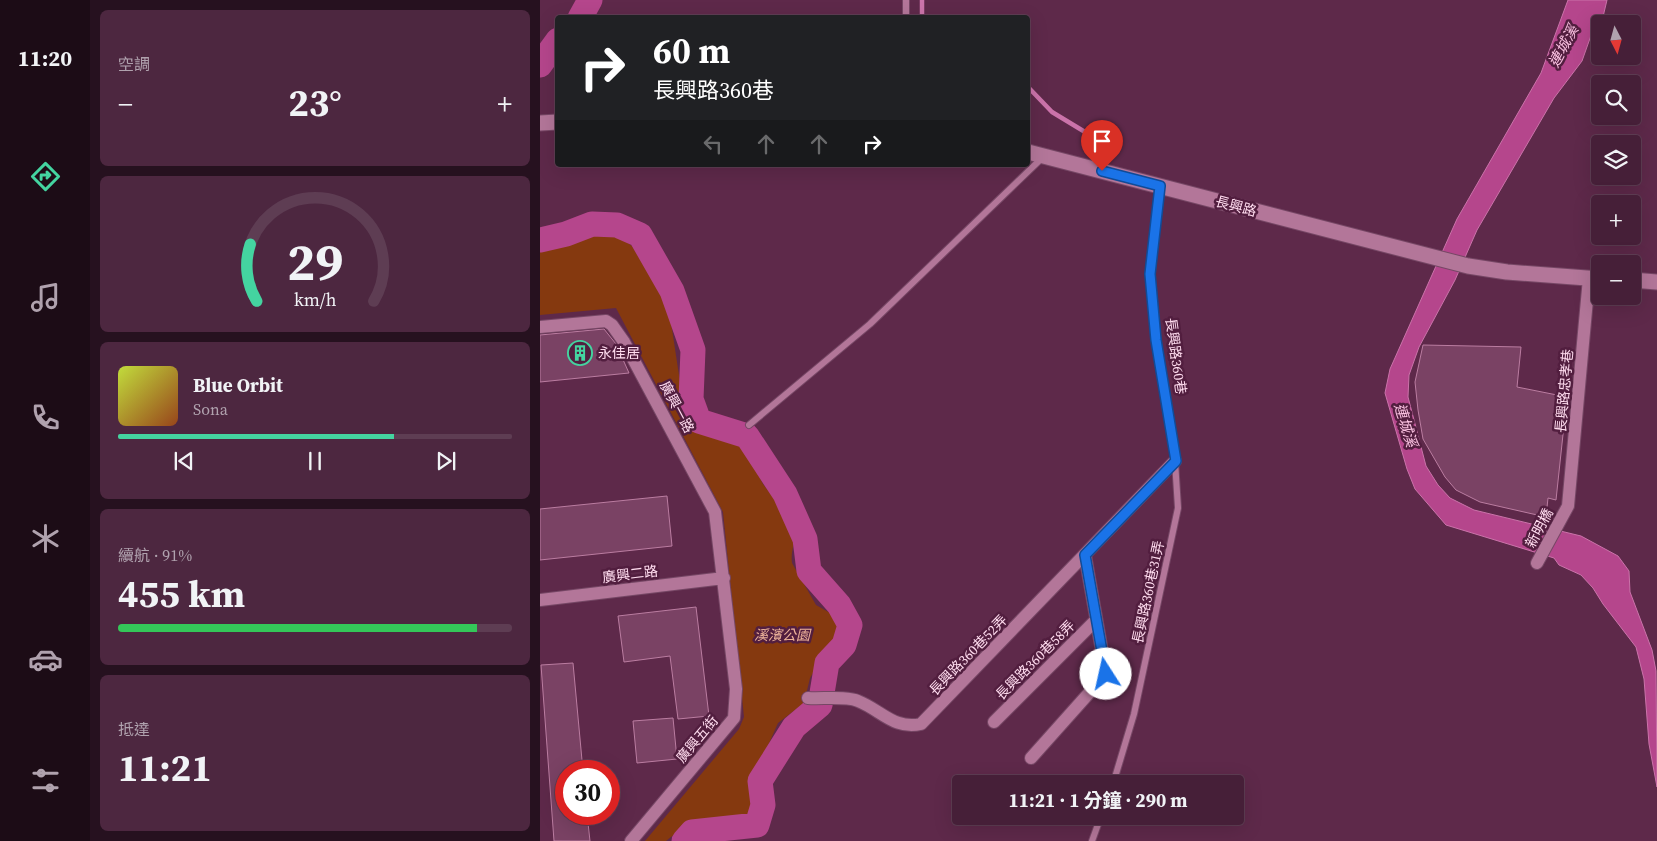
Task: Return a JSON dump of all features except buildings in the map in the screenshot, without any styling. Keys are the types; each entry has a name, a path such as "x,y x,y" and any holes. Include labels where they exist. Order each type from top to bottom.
{"main road":[{"path":"540,123 555,122"},
{"name":"長興路","path":"1030,152 1449,262 1507,272 1591,278"},
{"path":"1641,281 1657,282"}],"street":[{"name":"長興路忠孝巷","path":"1568,506 1592,305"},
{"name":"廣興一路","path":"540,327 606,321 612,325 624,342 715,512 724,578"},
{"path":"1031,758 1106,674 1085,555 1176,461"},
{"name":"新明橋","path":"1537,564 1568,506"},
{"name":"長興路360巷52弄","path":"808,698 857,700 896,724 912,726 921,724 1085,555"},
{"name":"廣興二路","path":"540,600 724,578"},
{"name":"廣興五街","path":"631,841 734,718 737,703 724,578"},
{"name":"長興路360巷58弄","path":"994,722 1096,620"}],"lane":[{"path":"906,0 906,15"},
{"path":"750,424 870,324 1044,156"},
{"name":"長興路360巷","path":"1160,186 1150,274 1156,340 1176,461"},
{"name":"長興路360巷31弄","path":"1116,775 1134,714 1176,525 1178,493 1176,461"},
{"path":"1092,841 1098,825"}],"green space":[{"name":"溪濱公園","path":"612,231 632,246 663,296 670,316 684,408 691,424 702,430 724,433 746,451 763,484 794,524 795,534 792,563 816,605 837,617 841,626 810,678 804,703 778,723 756,773 753,790 757,812 755,816 733,823 698,826 687,829 666,841 645,841 739,729 744,717 723,512 616,308 540,315 540,249 561,244 582,232"}],"water":[{"name":"連城溪","path":"1568,0 1607,0 1603,15 1591,15 1591,36 1582,61 1554,98 1477,230 1455,280 1419,347 1409,375 1408,397 1426,466 1438,485 1450,498 1474,510 1581,536 1618,556 1629,571 1630,592 1652,650 1656,671 1657,787 1649,744 1644,679 1636,647 1593,588 1581,575 1559,565 1554,558 1446,525 1415,489 1407,469 1385,393 1390,369 1457,219 1541,73"}],"waterway":[{"path":"582,15 590,0"},
{"path":"922,0 922,15"},
{"path":"540,65 555,44"},
{"path":"1030,89 1052,112 1085,132"},
{"path":"540,240 566,234 592,224 617,225 640,235 672,291 693,350 691,399 699,421 747,436 785,494 805,539 809,571 839,605 850,625 844,645 827,663 820,705 794,727 760,781 763,805 757,825 692,832 684,841"}],"place":[{"name":"永佳居","path":"580,353"}],"route":[{"path":"1102,171 1160,186 1150,259 1150,274 1156,340 1176,461 1085,555 1106,674"}]}
